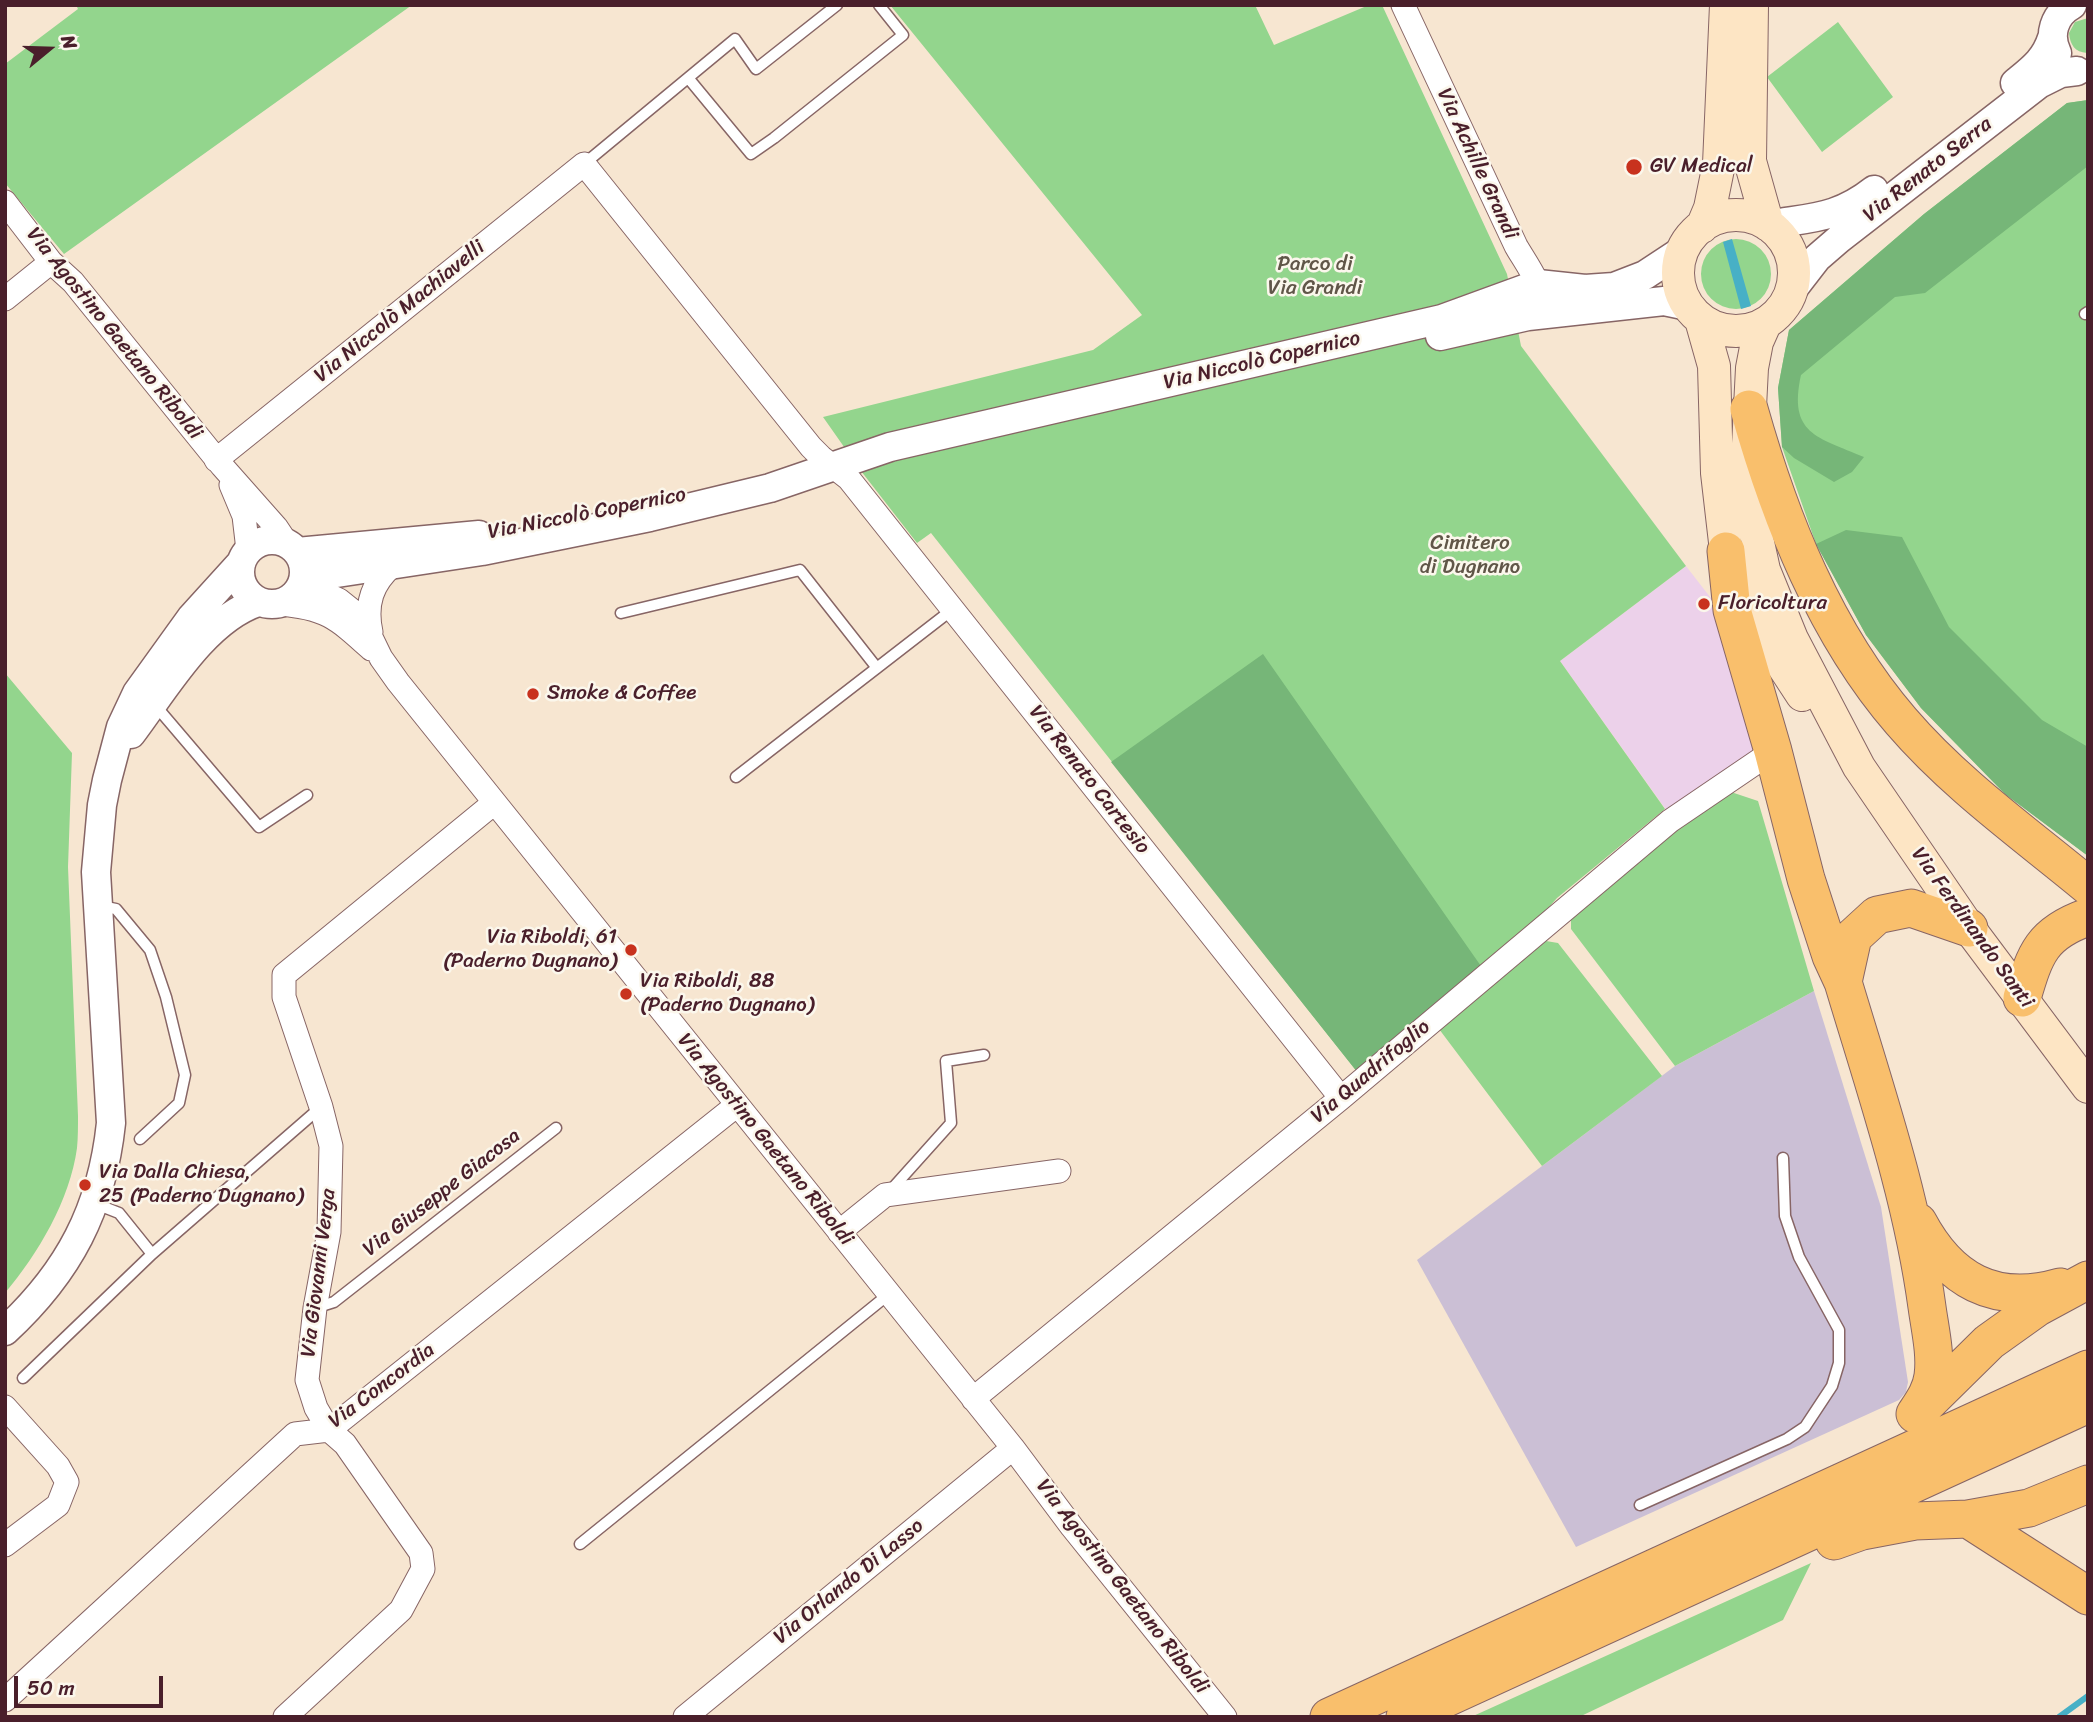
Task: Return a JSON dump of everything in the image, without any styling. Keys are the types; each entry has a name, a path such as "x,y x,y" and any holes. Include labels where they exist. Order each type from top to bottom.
{"highway":[{"path":"1749,409 1769,477 1802,558 1847,644 1876,689 1901,721 1945,767 2088,886"},
{"path":"1726,551 1732,610 1773,751 1806,879 1831,956 1843,982 1909,1206 1925,1289 1933,1357 1929,1393 1915,1414"},
{"path":"1843,982 1853,937 1877,915 1911,908 1969,928"},
{"path":"2022,998 2030,971 2045,940 2065,925 2088,917"},
{"path":"1909,1206 1929,1243 1944,1261 1955,1272 1987,1289 2006,1293 2036,1292 2088,1280"},
{"path":"1758,1520 1778,1491 1873,1445 1902,1426 1997,1335 2038,1307 2088,1280"},
{"path":"1329,1717 2088,1369"},
{"path":"1405,1717 2088,1404"},
{"path":"1641,1608 1862,1531 1915,1521 1968,1519 2029,1508 2088,1484"},
{"path":"1968,1519 2088,1596"}],"main road":[{"path":"1726,5 1718,164 1710,208 1679,266 1679,281 1695,313 1714,366 1717,473 1726,551 1752,620 1823,725 1859,767"},
{"path":"1752,5 1750,162 1768,225"},
{"path":"1692,238 1717,218 1730,215 1755,218 1781,236 1790,250 1794,265 1793,289 1786,304 1765,324 1734,332 1718,329 1695,313"},
{"path":"1765,324 1757,342 1749,409 1748,497 1765,570 1792,639 1859,767"},
{"name":"Via Ferdinando Santi","path":"1859,767 1969,928 2088,1087"}],"street":[{"name":"Via Achille Grandi","path":"1403,5 1516,246 1538,284"},
{"name":"Via Renato Serra","path":"1768,225 1832,215 1857,203 2030,71 2047,53 2053,27 2068,6"},
{"path":"2052,38 2059,58 2067,66 2082,71"},
{"name":"Via Renato Serra","path":"1793,289 1803,273 1839,239 2008,108 2051,77 2082,71"},
{"path":"584,164 811,447 832,466"},
{"name":"Via Niccolò Machiavelli","path":"219,463 584,164"},
{"name":"Via Agostino Gaetano Riboldi","path":"5,202 51,262 73,282 219,463 268,517 313,588 349,607 359,616 376,648 494,803 1013,1448 1225,1717"},
{"name":"Via Niccolò Copernico","path":"298,563 393,565 541,541 650,517 770,488 890,447 1442,319 1538,284 1585,289 1614,287 1645,275 1692,238"},
{"path":"5,299 51,262"},
{"path":"1528,316 1540,310 1543,304 1538,284"},
{"name":"Via Niccolò Copernico","path":"298,563 545,526 766,478 832,466 894,460 1528,316 1664,301 1695,313"},
{"name":"Via Agostino Gaetano Riboldi","path":"219,463 244,516 244,557"},
{"name":"Via Renato Cartesio","path":"832,466 849,479 1341,1098"},
{"path":"5,1331 55,1276 86,1226 95,1203 107,1154 111,1123 96,872 102,805 114,755 145,699 191,618 244,557 262,541 271,539 298,563 296,594 237,611 211,633 173,676 145,699"},
{"path":"244,557 239,575 243,587 250,596 268,603"},
{"path":"376,648 368,619 372,591 378,580 393,565"},
{"name":"Via Agostino Gaetano Riboldi","path":"268,603 308,606 342,622 376,648"},
{"name":"Via Quadrifoglio","path":"973,1399 1341,1098 1670,821 1773,751"},
{"name":"Via Giovanni Verga","path":"285,1717 401,1610 423,1569 421,1553 345,1444 329,1430 316,1408 307,1380 315,1307 329,1232 331,1146 321,1107 284,997 284,975 494,803"},
{"name":"Via Concordia","path":"5,1700 295,1434 329,1430 737,1105"},
{"path":"839,1232 886,1195 1059,1171"},
{"path":"5,1407 58,1465 67,1482 58,1505 5,1545"},
{"name":"Via Orlando Di Lasso","path":"685,1717 1013,1448"}],"lane":[{"name":"Via Niccolò Machiavelli","path":"584,164 735,39 756,69 837,5"},
{"path":"689,79 751,154 902,35 879,5"},
{"path":"621,613 800,570 877,668"},
{"path":"736,777 953,609"},
{"path":"145,699 259,827 307,795"},
{"path":"98,905 116,909 150,950 166,997 185,1075 179,1103 140,1139"},
{"path":"886,1195 951,1123 946,1061 984,1055"},
{"path":"23,1378 152,1254 321,1107"},
{"name":"Via Giuseppe Giacosa","path":"315,1307 334,1302 556,1128"},
{"path":"1640,1505 1787,1439 1805,1427 1832,1386 1839,1363 1839,1330 1799,1257 1785,1216 1783,1158"},
{"path":"95,1203 119,1213 152,1254"},
{"path":"580,1544 888,1294"}],"shaded area":[{"path":"1686,566 1724,615 1760,751 1669,814 1560,661"},
{"path":"1814,991 1881,1207 1908,1382 1906,1392 1899,1400 1576,1547 1417,1260 1675,1066"}],"green space":[{"path":"76,5 412,5 64,254 5,183 5,64 78,9"},
{"name":"Parco di Via Grandi","path":"890,5 1255,5 1274,45 1369,5 1382,5 1507,274 1521,346 1686,566 1560,661 1665,809 1557,898 1529,930 1358,1073 931,533 917,543 823,417 1093,350 1142,315"},
{"path":"2088,18 2087,53 2074,47 2069,33 2075,22"},
{"path":"1838,22 1893,97 1822,152 1767,77"},
{"path":"2088,100 2088,856 2005,794 1921,708 1866,635 1816,544 1782,447 1778,388 1789,330 1924,214 2067,103"},
{"path":"2088,100 2088,166 1925,293 1895,297 1801,375 1798,395 1803,422 1820,438 1864,457 1852,472 1834,482 1794,458 1782,447 1778,388 1789,330 1924,214 2067,103"},
{"path":"1736,239 1761,249 1771,274 1761,299 1736,309 1711,299 1701,274 1711,249"},
{"path":"1846,530 1902,537 1949,627 2042,720 2088,747 2088,856 2005,794 1921,708 1866,635 1816,544"},
{"path":"1263,654 1483,969 1358,1073 1111,762"},
{"path":"5,673 72,753 68,867 78,1116 73,1168 60,1206 40,1244 5,1293"},
{"path":"1731,792 1758,801 1814,991 1675,1066 1571,929 1571,918 1671,834"},
{"path":"1546,941 1558,943 1662,1076 1542,1166 1439,1029"},
{"path":"1811,1563 1783,1620 1579,1717 1471,1717"}],"water":[{"path":"1732,239 1751,306 1741,309 1723,242"}],"waterway":[{"path":"2059,1717 2088,1696"}],"place":[{"name":"GV Medical","path":"1634,167"},
{"name":"Floricoltura","path":"1704,604"},
{"name":"Smoke & Coffee","path":"533,694"},
{"name":"Via Riboldi, 61 (Paderno Dugnano)","path":"631,950"},
{"name":"Via Riboldi, 88 (Paderno Dugnano)","path":"626,994"},
{"name":"Via Dalla Chiesa, 25 (Paderno Dugnano)","path":"85,1185"}],"park label":[{"name":"Cimitero di Dugnano","path":"1470,556"}]}
